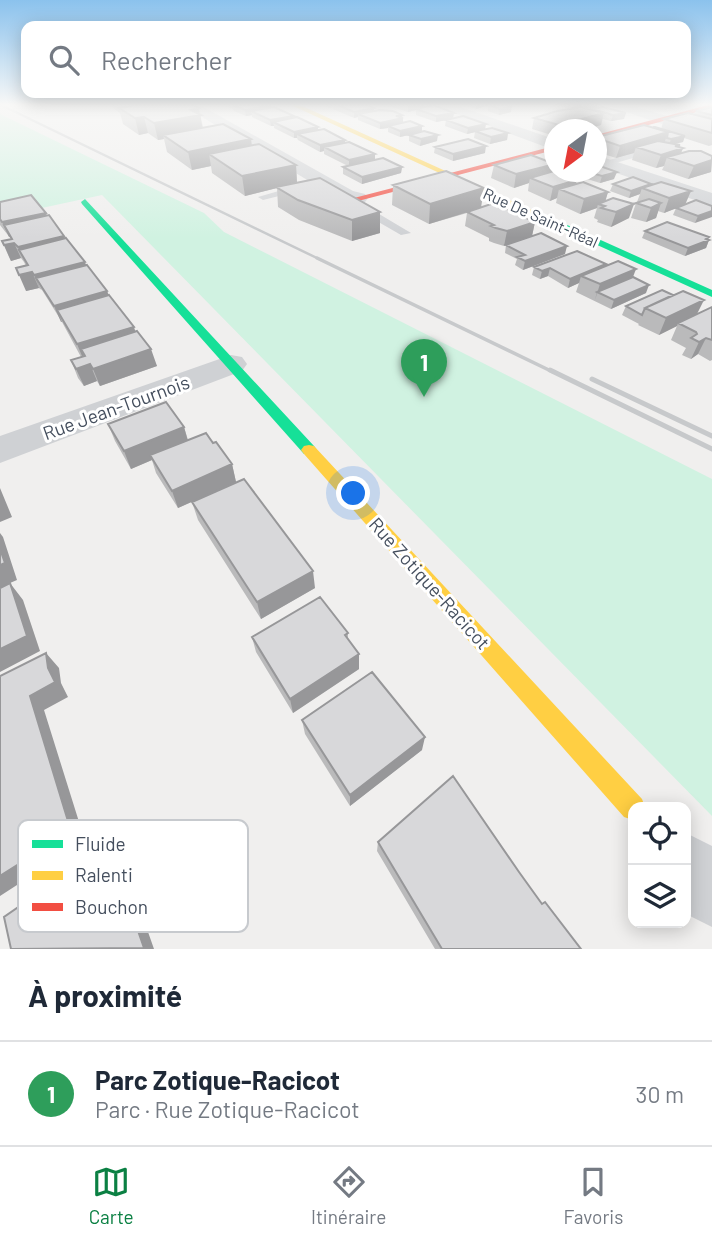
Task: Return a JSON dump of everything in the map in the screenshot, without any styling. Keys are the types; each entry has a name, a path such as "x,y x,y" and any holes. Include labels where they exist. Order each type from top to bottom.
{"street":[{"path":"259,149 358,198 544,150"},
{"name":"Rue De Saint-Réal","path":"391,149 712,294"},
{"path":"607,164 707,195"},
{"name":"Rue Zotique-Racicot","path":"85,202 628,802"},
{"name":"Rue Jean-Tournois","path":"0,450 232,365"},
{"path":"691,871 712,894"}],"lane":[{"path":"607,160 652,149"},
{"path":"289,179 317,178"},
{"path":"263,197 317,178"},
{"path":"358,198 362,209 405,233"}],"green space":[{"path":"0,149 73,149 204,213 224,232 712,479 712,816 102,195 0,217"}],"building":[{"path":"233,149 268,149 296,165 242,176 209,154"},
{"path":"328,149 365,149 375,154 349,160"},
{"path":"441,149 472,149 453,154"},
{"path":"643,149 679,149 661,155"},
{"path":"701,151 712,156 712,160 694,166 667,157"},
{"path":"531,155 544,160 544,167 516,174 494,165"},
{"path":"383,158 402,167 362,177 343,167"},
{"path":"607,168 617,172 607,175"},
{"path":"446,171 484,188 430,204 393,185"},
{"path":"544,174 544,182 570,182 553,187 530,178"},
{"path":"633,177 651,184 631,191 613,184"},
{"path":"320,178 380,212 352,220 298,200 276,187"},
{"path":"583,182 608,192 584,199 559,189"},
{"path":"661,182 691,191 669,198 642,188"},
{"path":"31,195 46,213 2,222 0,202"},
{"path":"613,198 634,204 616,212 601,208 605,206 598,204"},
{"path":"649,199 661,203 651,208 636,203"},
{"path":"696,200 712,206 712,211 698,216 676,208"},
{"path":"494,203 535,222 507,231 491,226 494,225 467,212"},
{"path":"49,215 64,236 18,247 14,243 4,245 2,241 12,239 4,225"},
{"path":"667,222 709,237 706,239 709,240 688,248 645,231"},
{"path":"541,233 567,246 525,261 517,257 525,255 506,245"},
{"path":"66,238 85,262 34,275 32,272 19,275 16,268 28,265 19,250"},
{"path":"577,251 606,264 570,279 550,268 542,271 534,267"},
{"path":"618,261 636,269 600,284 581,276"},
{"path":"87,265 107,291 54,306 36,278"},
{"path":"633,277 649,285 614,300 597,292"},
{"path":"662,290 673,295 645,308 642,315 626,306"},
{"path":"683,291 704,300 666,318 645,308"},
{"path":"109,295 134,327 77,344 57,310"},
{"path":"712,307 712,340 706,338 699,342 691,338 696,332 678,323"},
{"path":"137,331 151,349 93,369 90,364 76,369 71,360 85,356 81,349"},
{"path":"166,402 184,427 124,451 108,424"},
{"path":"206,433 232,464 172,491 150,455"},
{"path":"244,479 313,571 257,602 192,502"},
{"path":"0,549 5,563 0,565"},
{"path":"10,583 27,636 0,649 0,588"},
{"path":"320,597 348,633 345,635 359,654 290,699 252,637"},
{"path":"46,653 48,668 55,682 30,696 68,820 18,820 18,865 0,876 0,676"},
{"path":"372,672 425,737 350,795 302,720"},
{"path":"453,776 542,904 545,902 581,949 442,949 378,842"},
{"path":"18,907 18,932 138,932 144,948 11,949 4,917"}],"railway":[{"path":"92,149 321,260"},
{"path":"317,258 553,372"},
{"path":"550,370 712,449"},
{"path":"592,379 712,436"}],"traffic: fast":[{"path":"85,202 309,450"},
{"path":"545,218 712,294"}],"traffic: slow":[{"path":"392,149 545,218"},
{"path":"309,450 628,802"}],"traffic: jam":[{"path":"358,198 544,151"}],"place":[{"name":"Parc Zotique-Racicot","path":"424,397"}]}
